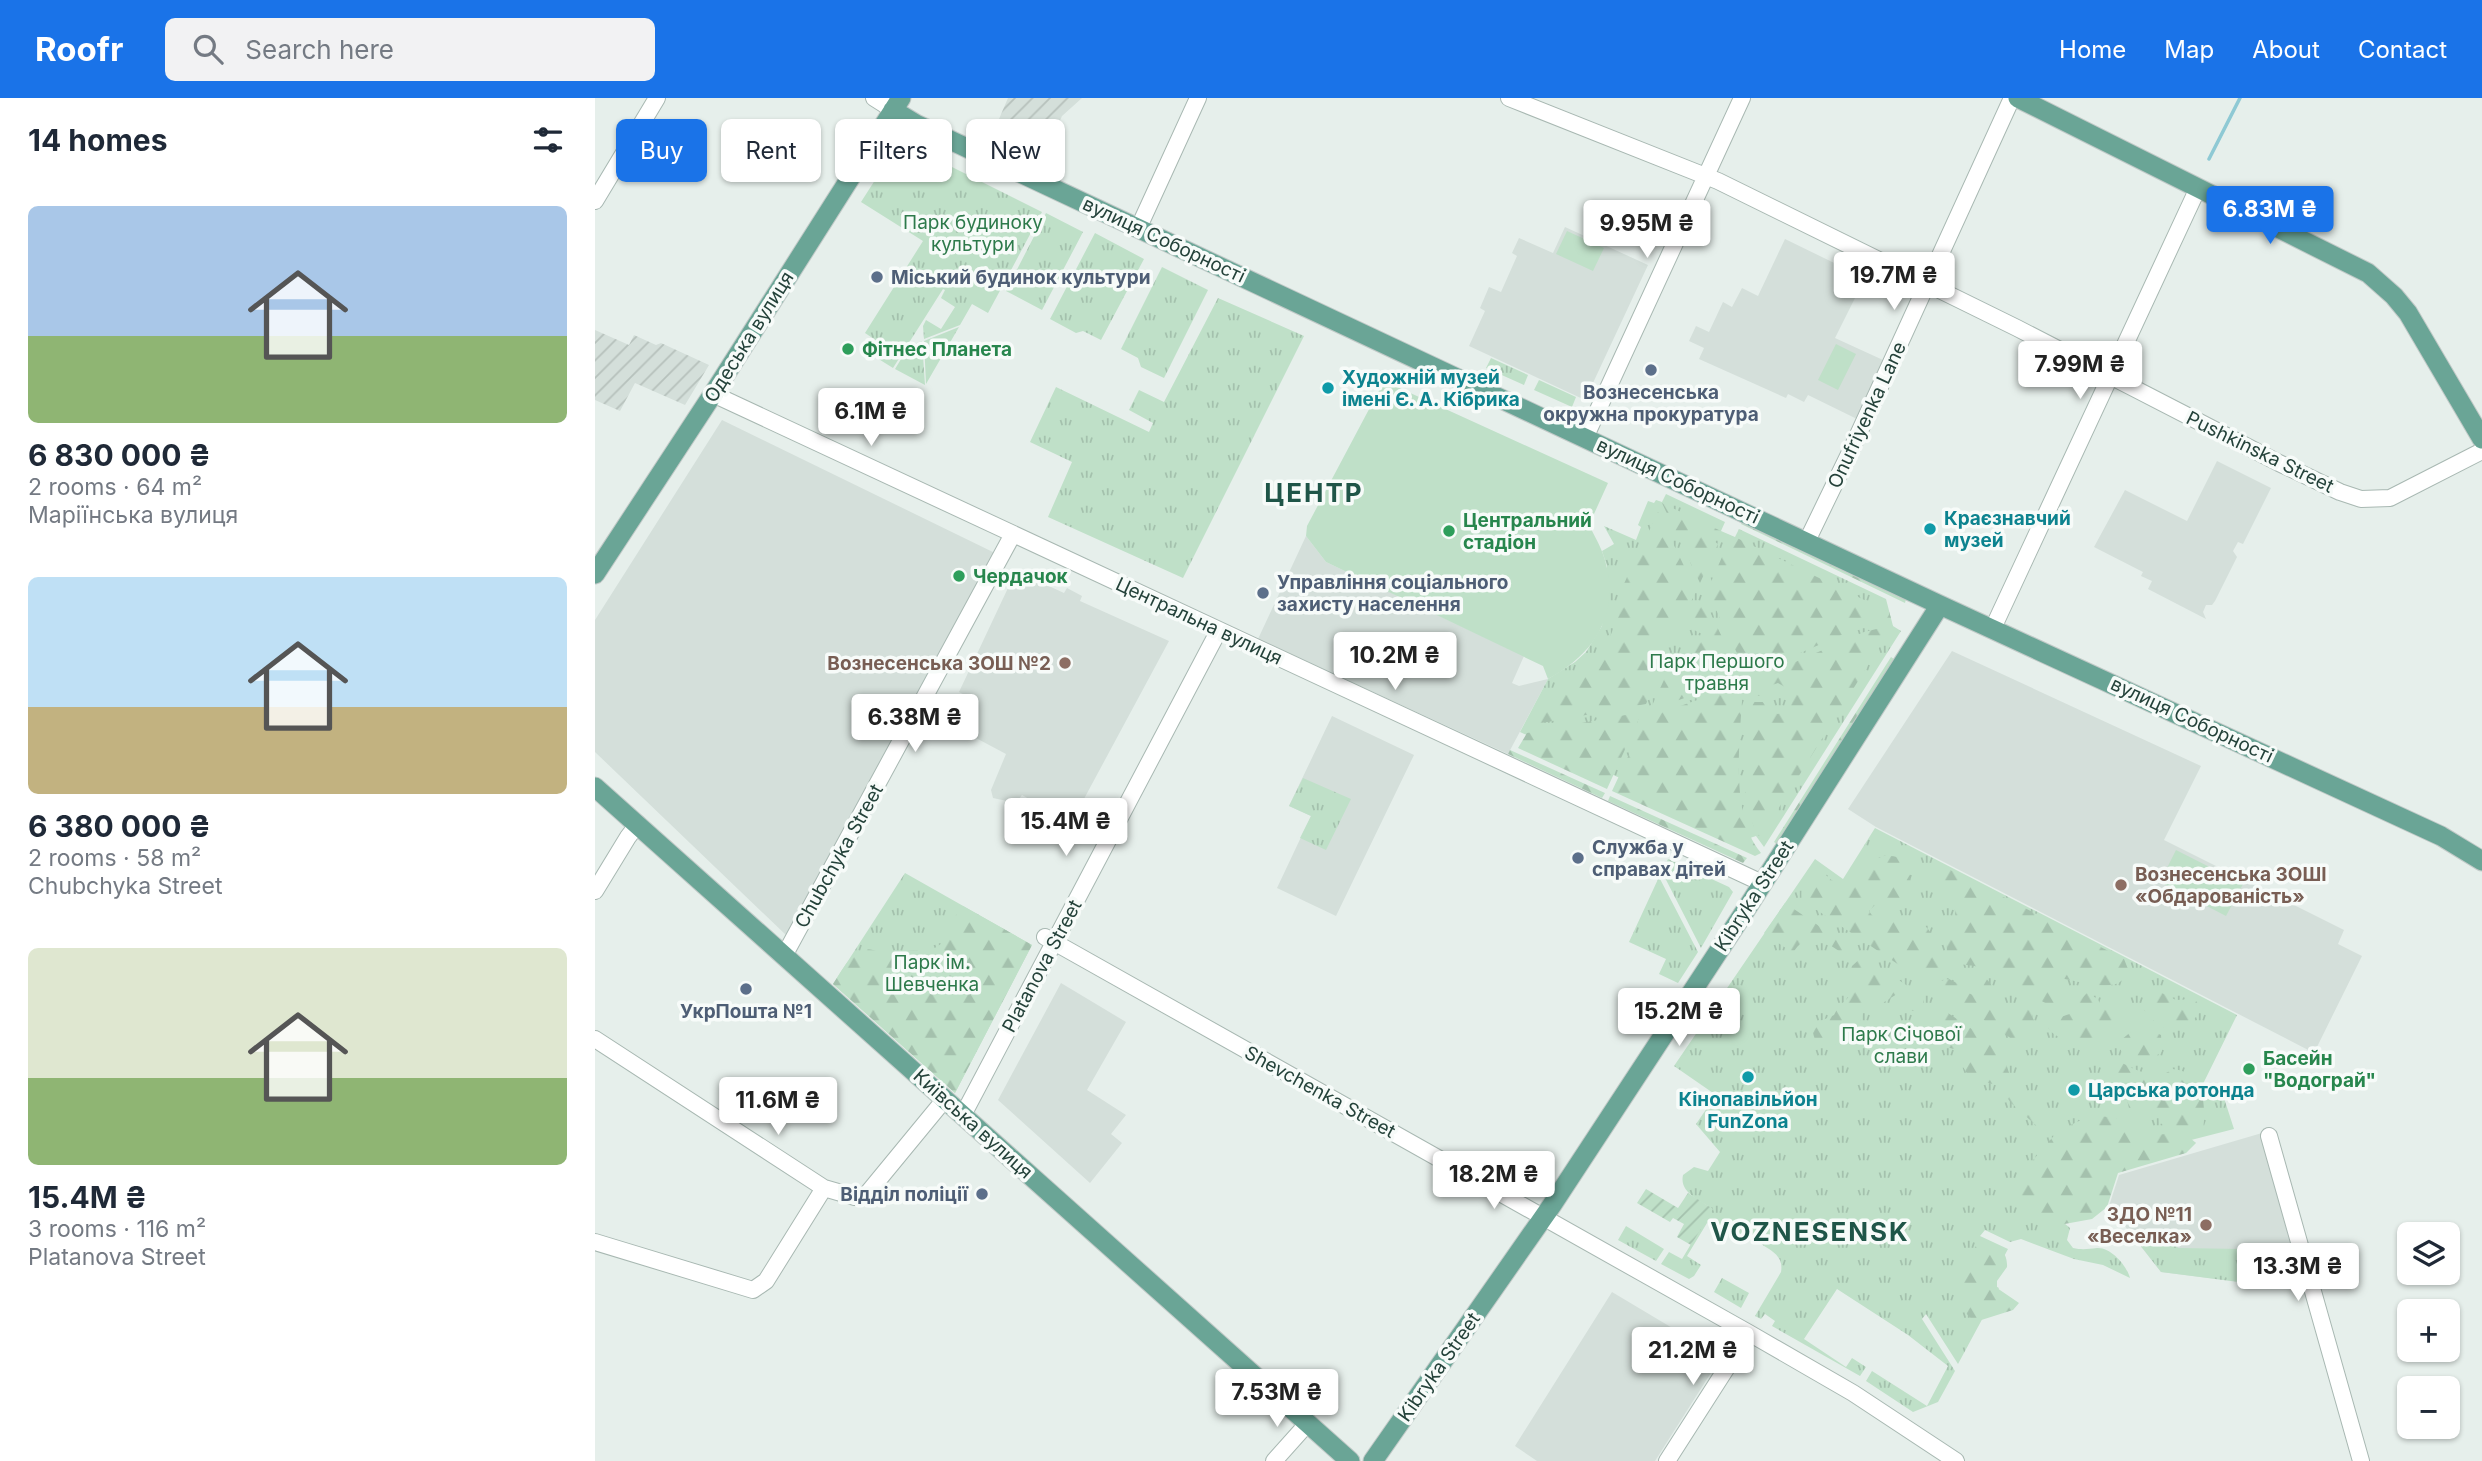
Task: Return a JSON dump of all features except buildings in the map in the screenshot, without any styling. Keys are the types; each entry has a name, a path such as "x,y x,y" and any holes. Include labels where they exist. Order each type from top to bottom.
{"main road":[{"path":"2018,98 2352,264 2383,285 2408,313 2482,439"},
{"name":"вулиця Соборності","path":"897,104 928,130 1940,605 2441,836 2482,861"},
{"name":"Одеська вулиця","path":"595,574 897,104"},
{"name":"Kibryka Street","path":"1373,1461 1543,1217 1940,605"},
{"name":"Київська вулиця","path":"595,787 1350,1461"}],"street":[{"path":"595,201 657,98"},
{"name":"вулиця Соборності","path":"874,98 897,104"},
{"path":"1138,229 1198,98"},
{"name":"Pushkinska Street","path":"1509,98 1730,187 2279,463 2361,499 2389,498 2482,451"},
{"path":"1585,438 1742,98"},
{"name":"Onufriyenka Lane","path":"1807,541 2012,98"},
{"path":"1993,628 2198,188"},
{"name":"Центральна вулиця","path":"713,394 1762,883"},
{"name":"Chubchyka Street","path":"784,956 1013,534"},
{"name":"Platanova Street","path":"824,1188 855,1197 866,1195 954,1107 1050,940 1215,628"},
{"path":"595,891 638,824"},
{"name":"Shevchenka Street","path":"1050,940 1853,1393 1956,1461"},
{"path":"595,1039 824,1188 766,1281 753,1290 595,1242"},
{"path":"2269,1136 2361,1461"},
{"path":"1667,1461 1749,1334"},
{"path":"1274,1461 1308,1423"}],"shaded area":[{"path":"1008,98 1082,98 1061,119 999,119"},
{"path":"1565,227 1648,265 1585,400 1469,346 1485,311 1480,308 1489,287 1501,292 1517,256 1512,253 1519,238 1553,253"},
{"path":"1785,239 1865,278 1835,338 1883,360 1857,419 1808,395 1804,402 1788,394 1786,398 1699,359 1704,348 1689,341 1696,326 1709,332 1723,302 1732,307 1742,288 1758,296"},
{"path":"595,330 629,345 634,335 656,345 661,343 709,365 685,405 635,383 620,411 595,400"},
{"path":"722,420 997,554 786,935 595,752 595,620"},
{"path":"2217,461 2271,488 2243,544 2238,542 2233,551 2237,557 2215,601 2212,605 2206,605 2203,612 2206,619 2148,589 2152,581 2141,576 2143,572 2094,547 2125,490 2187,521"},
{"path":"1306,536 1326,562 1524,656 1512,683 1519,686 1548,679 1508,754 1258,639"},
{"name":"Вознесенська ЗОШ №2","path":"1016,571 1064,593 1067,588 1082,596 1080,601 1169,641 1071,823 1022,795 1016,803 993,798 991,790 1006,754 959,729 974,700 959,692"},
{"name":"Вознесенська ЗОШІ «Обдарованість»","path":"1952,651 2201,766 2164,840 2344,930 2338,944 2362,956 2314,1053 1876,827 1848,809"},
{"path":"1332,716 1414,755 1336,916 1277,888 1311,816 1289,806"},
{"path":"1061,983 1126,1022 1087,1090 1126,1115 1111,1134 1122,1143 1090,1183 998,1100"},
{"name":"ЗДО №11 «Веселка»","path":"2262,1133 2301,1271 2257,1284 2161,1272 2109,1206 2119,1175"},
{"path":"1612,1292 1721,1357 1655,1461 1537,1461 1515,1446"}],"green space":[{"name":"Парк будиноку культури","path":"952,167 966,174 966,182 982,182 1042,212 988,313 972,304 960,325 924,339 923,326 926,320 941,329 955,307 941,298 945,290 943,289 893,368 869,353 877,341 865,333 923,241 861,202 874,182 952,182"},
{"path":"1046,213 1083,232 1042,310 1006,291"},
{"path":"1567,231 1604,248 1593,271 1556,254"},
{"path":"1095,233 1144,259 1101,340 1083,331 1076,333 1050,319"},
{"path":"1162,267 1208,290 1164,378 1141,367 1138,358 1121,349"},
{"path":"1218,298 1304,336 1183,578 1048,517 1072,462 1030,442 1056,387 1149,432 1153,423 1129,410 1139,390 1164,402"},
{"path":"959,327 926,384 924,341"},
{"path":"922,341 925,385 895,369 909,346"},
{"path":"1836,344 1856,354 1838,390 1818,380"},
{"path":"1491,358 1528,375 1524,385 1486,368"},
{"path":"1539,380 1576,397 1572,407 1534,390"},
{"name":"Центральний стадіон","path":"1384,381 1608,483 1589,525 1606,564 1609,601 1599,632 1578,659 1564,670 1548,679 1543,666 1326,562 1306,536 1307,526"},
{"name":"Парк Першого травня","path":"1666,494 1725,522 1721,531 1735,537 1739,529 1886,599 1893,626 1901,631 1764,847 1756,836 1750,838 1520,732 1548,679 1586,652 1602,626 1607,566 1602,551 1614,544 1604,526 1636,540 1641,527 1638,525 1648,501 1662,502"},
{"path":"1662,503 1721,531 1700,583"},
{"path":"1658,512 1696,591 1681,624 1668,619 1650,657 1664,664 1646,704 1531,725 1550,689 1586,668 1607,644 1619,615 1621,590"},
{"path":"1743,520 1906,599 1905,603 1741,524"},
{"path":"1735,537 1889,612 1891,618 1862,626 1748,676 1707,591 1726,548 1730,549"},
{"path":"1703,598 1742,678 1650,710 1670,667 1684,673 1702,634 1690,628"},
{"path":"1893,625 1762,835 1756,836 1745,795 1748,702 1763,702 1769,711 1778,714 1790,708 1793,699 1790,690 1778,683 1769,686 1763,696 1749,696 1749,682 1864,632"},
{"path":"1891,657 1894,659 1777,844 1774,842"},
{"path":"1743,684 1739,749 1740,795 1751,837 1761,853 1755,856 1612,791 1646,718"},
{"path":"1642,712 1607,789 1518,748 1527,733"},
{"path":"1510,750 1605,793 1602,798 1508,754"},
{"path":"1303,778 1351,799 1326,850 1300,838 1311,816 1289,806"},
{"path":"1610,796 1747,858 1743,863 1608,801"},
{"name":"Парк Січової слави","path":"1875,828 2237,1015 2201,1088 2224,1098 2234,1129 2121,1158 2058,1218 2070,1228 2067,1240 2073,1248 2108,1251 2122,1263 2130,1278 2103,1265 2074,1259 2021,1239 2010,1242 1985,1230 1980,1236 2008,1249 1990,1283 1999,1288 1958,1364 1926,1314 1922,1319 1955,1371 1938,1402 1913,1412 1866,1381 1872,1371 1927,1406 1948,1366 1908,1335 1837,1289 1804,1339 1846,1367 1852,1358 1866,1367 1860,1376 1772,1326 1775,1321 1765,1314 1761,1319 1755,1316 1781,1272 1781,1266 1775,1254 1744,1229 1737,1240 1707,1223 1687,1256 1701,1265 1689,1279 1661,1264 1669,1252 1682,1259 1712,1209 1687,1191 1683,1175 1694,1167 1708,1171 1720,1152 1696,1124 1716,1095 1674,1066 1815,859 1843,879"},
{"path":"2176,850 2243,884 2226,916 2160,882"},
{"path":"1884,856 1893,856 1904,862 1910,873 1910,895 1898,902 1875,905 1869,911 1874,918 1880,920 1911,918 1928,929 1932,939 1930,949 1939,955 1942,965 1931,978 1920,979 1802,900 1803,883 1811,868 1821,871 1835,882 1845,883 1864,867"},
{"path":"1668,859 1729,887 1733,892 1701,948 1662,872"},
{"path":"1937,863 2124,959 2128,969 2124,979 2106,986 2047,977 2043,986 2061,990 2066,1000 2062,1005 2053,1007 1975,966 1958,964 1949,955 1946,943 1955,930 1953,902 1945,888 1937,888 1926,880 1927,867"},
{"name":"Парк ім. Шевченка","path":"905,873 1032,945 955,1093 833,984"},
{"path":"1659,877 1698,952 1678,983 1659,974 1666,959 1629,942"},
{"path":"1785,903 1853,949 1848,957 1826,943 1812,939 1799,945 1793,953 1764,933"},
{"name":"Парк ім. Шевченка","path":"963,906 1032,945 955,1093 833,984 849,960 860,951 873,950 889,957 905,951 928,950 938,946 947,936"},
{"path":"1863,956 1924,997 1923,1005 1917,1011 1911,1011 1897,994 1881,1004 1866,1003 1855,1039 1831,1046 1815,1040 1813,1033 1816,1023 1834,1015 1851,993 1853,989 1848,981 1852,966"},
{"path":"1969,973 1980,975 1987,980 2000,1006 2005,1009 2029,1002 2034,1009 2033,1018 2040,1025 2039,1031 2022,1040 2012,1039 1936,988 1940,981 1949,979 1959,984 1961,990 1973,995 1974,987 1965,979"},
{"path":"2154,989 2176,1000 2195,999 2199,1013 2188,1027 2168,1030 2154,1021 2143,1009 2147,991"},
{"path":"2087,993 2098,999 2101,1007 2119,1010 2125,1019 2109,1041 2089,1054 2082,1041 2059,1037 2048,1028 2056,1020 2081,1008 2079,1001"},
{"path":"1933,1003 2005,1051 2013,1082 2026,1099 2051,1118 2047,1125 2038,1127 2011,1103 1999,1086 1969,1077 1962,1065 1966,1052 1934,1040 1929,1015"},
{"path":"2145,1028 2161,1035 2162,1051 2152,1059 2141,1062 2131,1059 2121,1051 2121,1040 2132,1031"},
{"path":"2107,1057 2149,1074 2165,1074 2172,1069 2191,1076 2201,1091 2203,1131 2166,1127 2159,1122 2158,1109 2142,1114 2129,1108 2128,1088 2123,1083 2112,1084 2108,1080 2101,1062"},
{"path":"2100,1116 2123,1119 2142,1131 2156,1135 2183,1132 2196,1143 2186,1153 2118,1173 2107,1207 2092,1219 2048,1227 2021,1208 2018,1193 2028,1166 2058,1131 2079,1121"},
{"path":"1646,1189 1678,1208 1688,1193 1713,1209 1691,1245 1677,1237 1684,1224 1673,1218 1670,1222 1637,1203"},
{"path":"1626,1226 1664,1249 1656,1261 1618,1240"},
{"path":"2161,1230 2178,1248 2244,1249 2254,1284 2161,1272 2140,1245"},
{"path":"1980,1240 2003,1252 2007,1267 1997,1281 1997,1288 2019,1303 2013,1310 1975,1322 1965,1310 1964,1294 1958,1287 1956,1276"},
{"path":"1722,1278 1749,1293 1741,1308 1714,1292"}],"waterway":[{"path":"2209,159 2240,98"}],"place":[{"name":"Міський будинок культури","path":"877,277"},
{"name":"Фітнес Планета","path":"848,349"},
{"name":"Вознесенська окружна прокуратура","path":"1651,370"},
{"name":"Художній музей імені Є. А. Кібрика","path":"1328,388"},
{"name":"Краєзнавчий музей","path":"1930,529"},
{"name":"Центральний стадіон","path":"1449,531"},
{"name":"Чердачок","path":"959,576"},
{"name":"Управління соціального захисту населення","path":"1263,593"},
{"name":"Вознесенська ЗОШ №2","path":"1065,663"},
{"name":"Служба у справах дітей","path":"1578,858"},
{"name":"Вознесенська ЗОШІ «Обдарованість»","path":"2121,885"},
{"name":"УкрПошта №1","path":"746,989"},
{"name":"Басейн \"Водограй\"","path":"2249,1069"},
{"name":"Кінопавільйон FunZona","path":"1748,1077"},
{"name":"Царська ротонда","path":"2074,1090"},
{"name":"Відділ поліції","path":"982,1194"},
{"name":"ЗДО №11 «Веселка»","path":"2206,1225"}],"district":[{"name":"ЦЕНТР","path":"1314,492"},
{"name":"VOZNESENSK","path":"1810,1231"}]}
